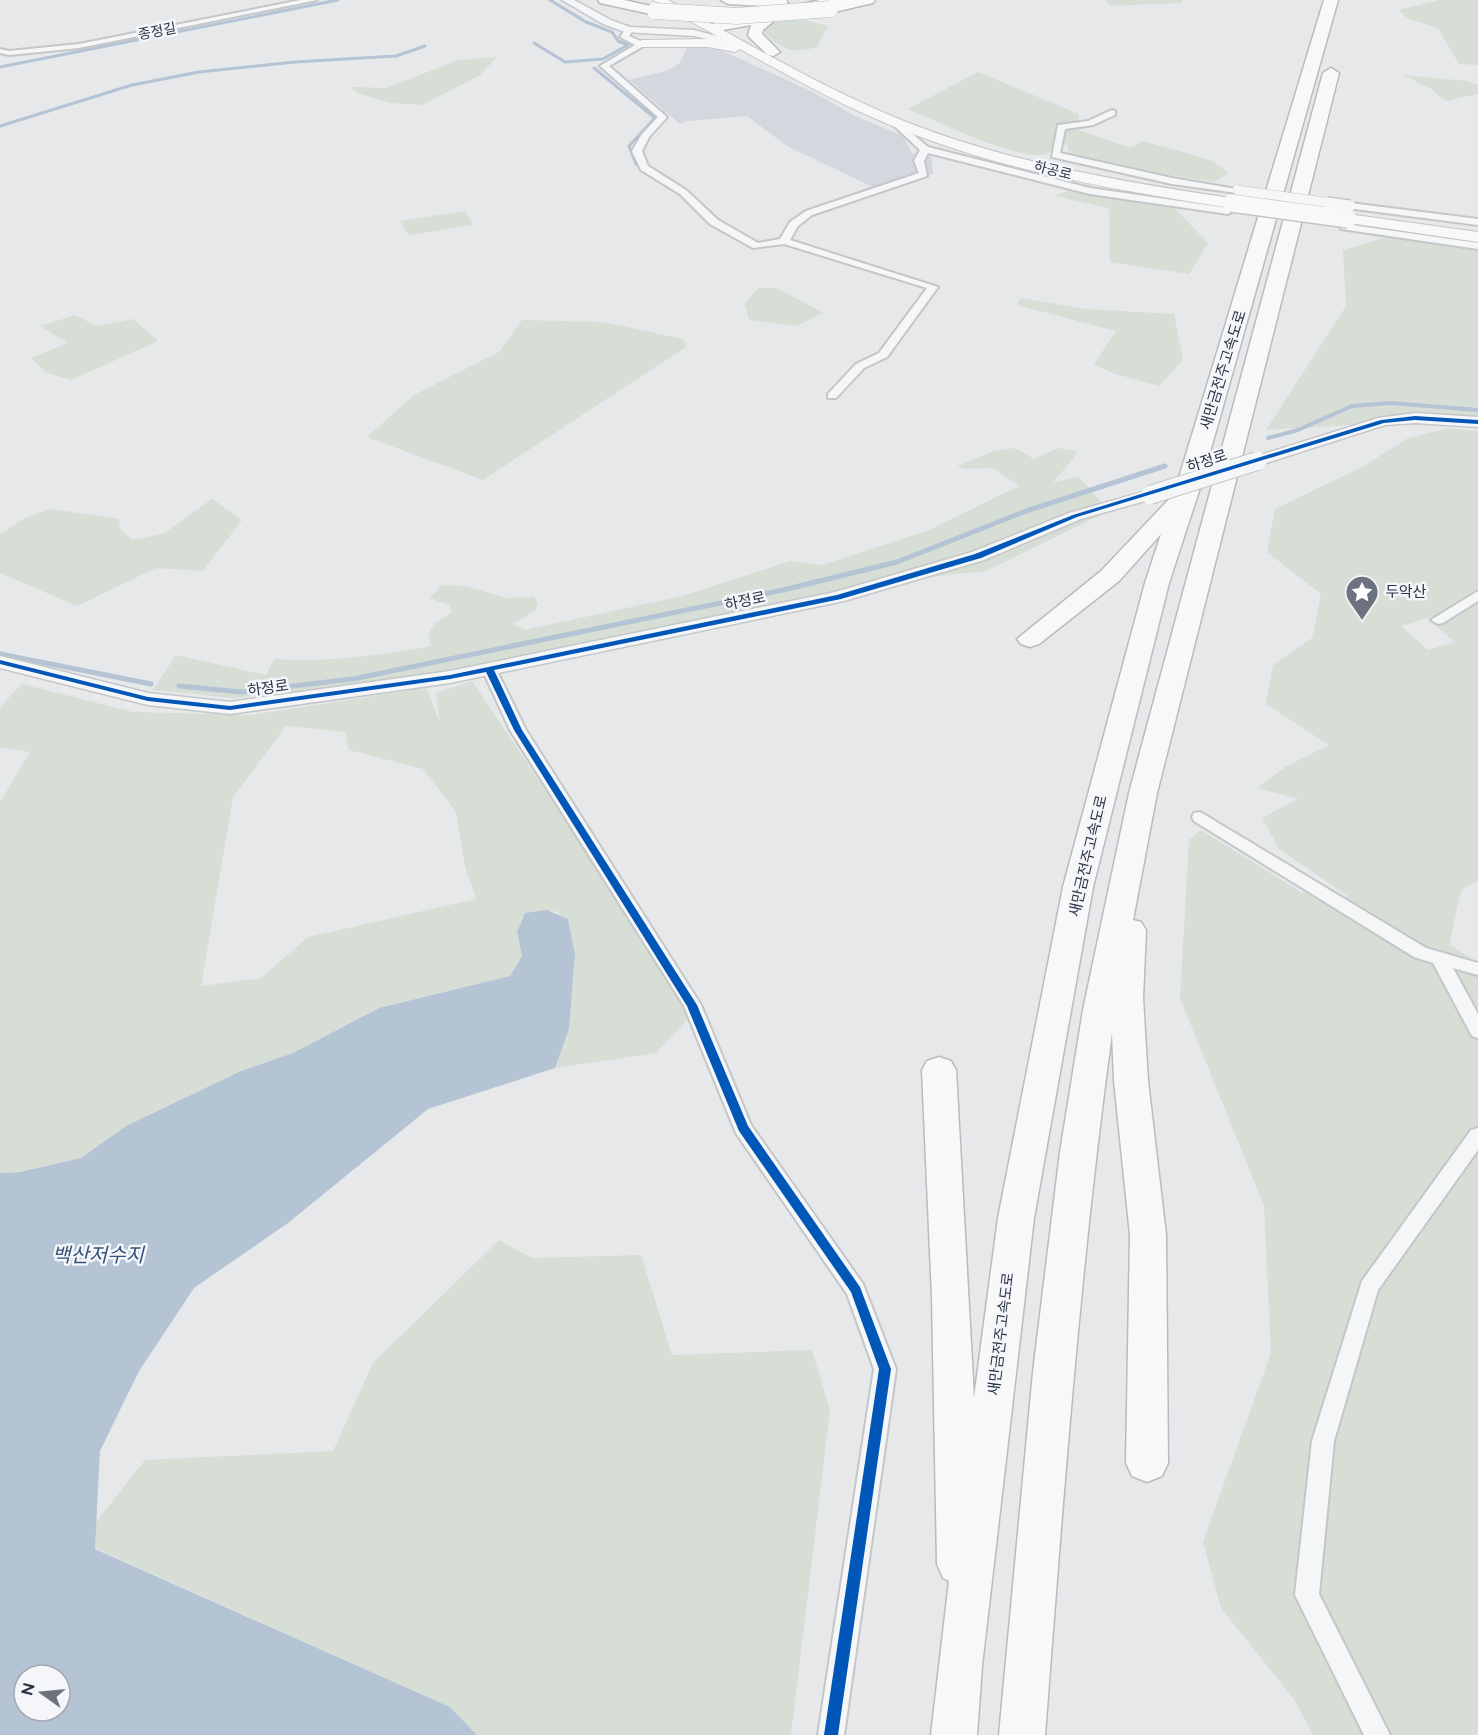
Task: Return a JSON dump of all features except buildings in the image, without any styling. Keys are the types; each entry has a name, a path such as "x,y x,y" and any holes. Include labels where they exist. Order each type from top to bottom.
{"highway":[{"path":"605,0 737,16 868,0"},
{"path":"728,0 766,3 815,0"},
{"path":"719,26 815,0"},
{"name":"새만금전주고속도로","path":"954,1735 960,1666 1016,1218 1078,887 1157,583 1187,491 1331,0"},
{"name":"새만금전주고속도로","path":"1022,1735 1053,1372 1078,1152 1099,1010 1136,826 1350,0"},
{"path":"719,26 834,4"},
{"path":"771,16 756,28 755,35 772,52"},
{"path":"1030,639 1110,576 1187,491"},
{"path":"1136,826 1127,998 1131,1081 1148,1235 1147,1463"},
{"path":"939,1070 951,1297 960,1666"}],"main road":[{"name":"하공로","path":"672,0 895,114 988,146 1110,176 1232,200"},
{"name":"하공로","path":"657,5 719,26 741,44 819,84 895,122 951,142 1068,174 1478,237"},
{"path":"643,44 699,42 724,45 819,84"},
{"name":"하공로","path":"1348,216 1476,223"}],"street":[{"name":"종정길","path":"4,52 79,46 313,0"},
{"path":"567,0 607,22 629,30 704,35 741,44"},
{"path":"671,32 719,26"},
{"path":"629,30 624,37 643,44"},
{"path":"643,44 604,66 663,117 645,136 637,152 645,168 683,192 714,222 757,246 784,241 933,286 884,355 860,366 832,396"},
{"path":"0,58 4,52"},
{"path":"1112,113 1090,123 1061,128 1055,155 1172,181 1232,200"},
{"path":"895,122 926,149 1090,192 1232,200"},
{"path":"784,241 794,224 809,213 924,174 919,161 926,149"},
{"path":"1348,216 1478,246"},
{"name":"하정로","path":"0,662 148,699 230,708 450,677 838,597 978,556 1075,516 1150,495 1383,421 1416,418 1478,422"},
{"path":"1438,620 1478,596"},
{"path":"489,669 518,730 693,1005 743,1128 856,1290 885,1369 831,1735"},
{"path":"1200,817 1420,953 1478,969"},
{"path":"1440,960 1478,1031"},
{"path":"1377,1735 1307,1595 1323,1441 1369,1287 1478,1135"}],"shaded area":[{"path":"1106,0 1181,0 1182,3 1109,6"},
{"path":"1439,0 1478,0 1478,65 1459,64 1438,28 1407,18 1399,10"},
{"path":"787,16 828,26 817,47 800,50 787,49 762,31 769,21"},
{"path":"707,44 811,91 855,116 903,136 912,153 931,156 933,174 873,187 787,146 747,116 688,121 680,124 629,80 666,71 679,64 688,46"},
{"path":"497,57 480,75 422,105 391,103 358,93 350,87 387,88 458,60"},
{"path":"978,72 1079,114 1078,130 1131,148 1143,141 1211,160 1228,173 1214,182 1163,174 1069,153 1067,144 1046,154 1034,155 1017,152 957,131 908,109"},
{"path":"1403,75 1467,81 1478,85 1478,94 1446,101 1431,89"},
{"path":"1069,190 1173,207 1208,243 1189,274 1110,262 1109,208 1055,196"},
{"path":"465,211 474,225 409,235 400,221"},
{"path":"1387,237 1478,250 1478,418 1402,414 1368,424 1266,430 1346,306 1343,250"},
{"path":"758,288 777,288 823,313 797,326 749,320 745,304"},
{"path":"1021,298 1085,309 1174,314 1183,360 1159,386 1112,373 1094,364 1116,331 1017,305"},
{"path":"75,315 96,326 133,319 158,341 71,380 45,372 32,358 67,343 41,326"},
{"path":"522,320 603,322 683,339 686,347 483,480 367,437 414,395 499,352"},
{"path":"1448,428 1478,431 1478,588 1438,615 1401,626 1428,650 1455,642 1437,627 1478,601 1478,881 1461,890 1449,945 1478,962 1478,1735 1313,1735 1295,1701 1221,1608 1203,1542 1271,1353 1264,1206 1180,998 1189,840 1201,830 1301,892 1349,897 1279,849 1262,818 1298,799 1257,788 1287,766 1329,745 1266,704 1273,665 1312,638 1321,594 1267,552 1275,509 1366,465 1406,439"},
{"path":"1015,448 1034,459 1058,448 1076,451 1075,457 1053,482 1079,477 1109,511 986,571 880,582 436,673 337,688 233,698 153,690 176,655 266,675 274,659 334,659 432,646 428,636 434,624 451,613 449,605 429,598 442,585 465,586 506,598 534,597 538,604 535,611 513,624 525,630 682,596 791,561 822,565 929,530 1019,486 993,468 964,469 957,466 994,451"},
{"path":"212,499 242,520 203,571 156,568 77,606 0,573 0,534 25,518 51,509 119,519 120,529 132,540 163,534"},
{"path":"472,681 598,868 689,1018 656,1053 555,1068 569,1029 575,954 568,919 555,911 525,913 517,932 522,956 510,976 379,1008 293,1053 241,1071 126,1126 81,1158 20,1172 0,1173 0,802 30,752 0,747 0,707 22,684 133,712 251,715 426,688 440,722 436,693","holes":["286,726 345,732 349,750 423,769 456,812 465,866 476,899 308,937 261,978 201,986 233,797"]},
{"path":"499,1240 532,1258 641,1255 672,1355 812,1350 830,1410 791,1735 477,1735 450,1707 95,1548 96,1522 145,1460 333,1451 373,1363"}],"water":[{"name":"백산저수지","path":"547,910 568,919 575,954 569,1029 555,1068 428,1109 288,1223 194,1288 139,1371 100,1451 95,1549 450,1707 477,1735 0,1735 0,1173 20,1172 81,1158 126,1126 241,1071 293,1053 379,1008 510,976 522,956 517,932 525,913"}],"waterway":[{"path":"0,67 338,0"},
{"path":"534,43 565,62 603,59 628,45 618,41 612,32 586,22 550,0"},
{"path":"0,126 132,85 199,72 295,62 396,56 425,46"},
{"path":"594,68 655,118 629,146 636,164"},
{"path":"1268,438 1298,430 1352,406 1391,403 1478,410"},
{"path":"179,686 242,692 353,679 783,590 897,562 1026,511 1165,466"},
{"path":"0,654 151,684"}],"cycle path":[{"path":"0,662 148,699 230,708 450,677 838,597 978,556 1075,516 1383,421 1415,418 1478,422"},
{"path":"489,669 518,730 692,1005 743,1128 856,1290 885,1369 831,1735"}],"place":[{"name":"두악산","path":"1362,621"}]}
